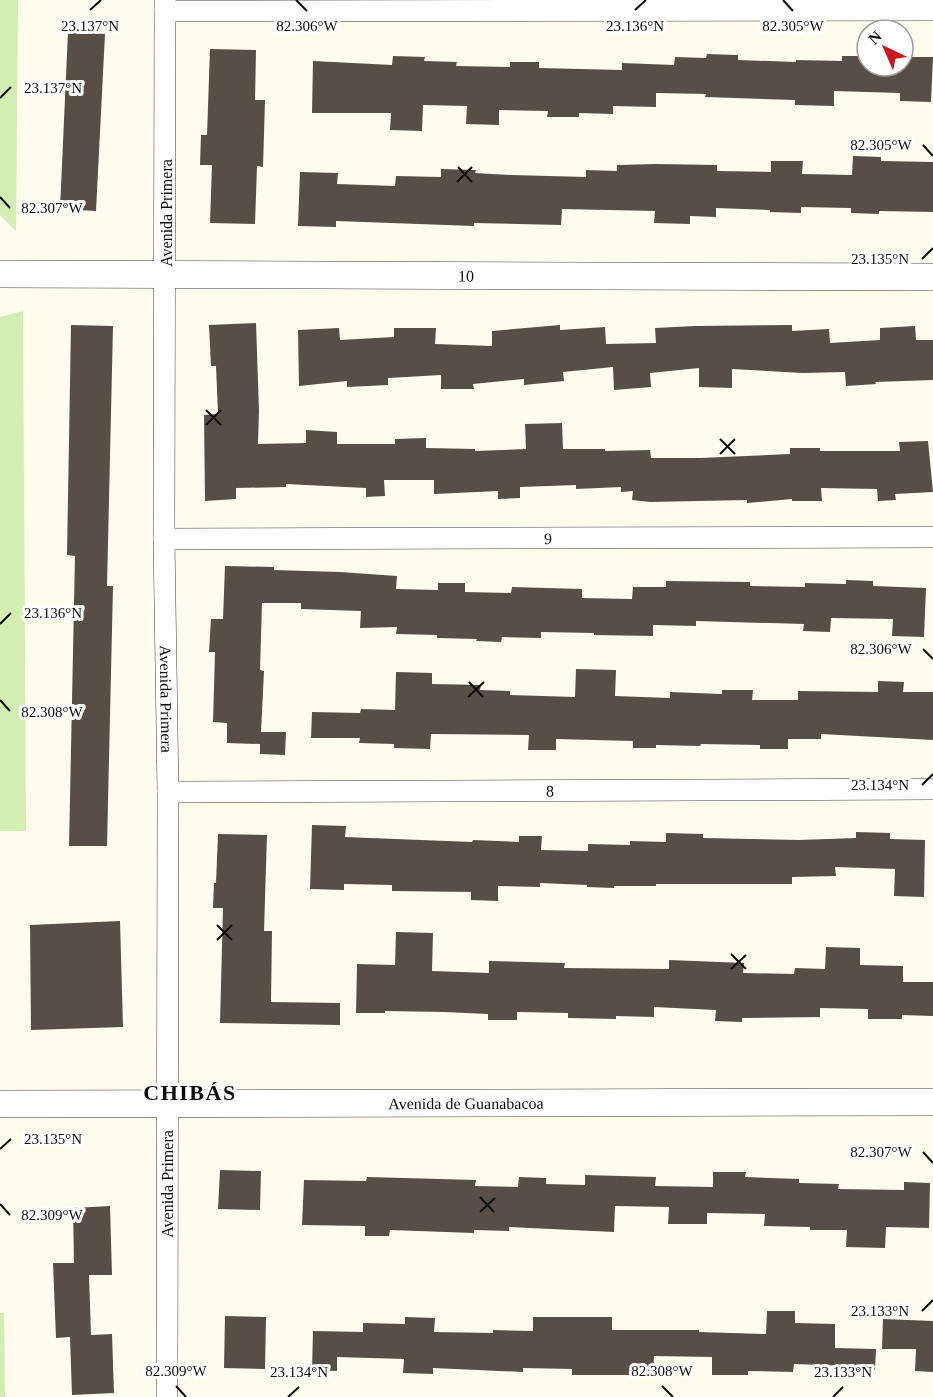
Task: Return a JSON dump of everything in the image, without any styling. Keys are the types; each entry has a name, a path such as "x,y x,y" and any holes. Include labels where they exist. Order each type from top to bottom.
{"street":[{"path":"165,6 933,10"},
{"name":"Avenida Primera","path":"165,6 164,539 168,792 167,1397"},
{"name":"10","path":"0,274 933,277"},
{"name":"9","path":"164,539 933,537"},
{"name":"8","path":"168,792 933,789"},
{"name":"Avenida de Guanabacoa","path":"0,1104 933,1102"}],"green space":[{"path":"0,0 18,0 16,231 0,215"},
{"path":"23,311 26,831 0,831 0,317"},
{"path":"0,1313 4,1313 5,1397 0,1397"}],"building":[{"path":"68,32 105,34 96,211 60,209"},
{"path":"210,49 256,50 255,100 265,100 263,167 257,166 255,224 210,223 212,165 200,165 201,135 207,135"},
{"path":"707,54 738,55 738,60 796,62 796,60 842,61 842,56 855,56 855,78 915,78 915,57 933,57 931,102 900,101 900,93 834,91 834,106 795,105 795,100 656,93 656,107 613,106 613,114 579,113 579,117 547,117 548,111 499,110 499,125 466,124 467,106 423,105 422,131 390,130 391,113 312,113 313,61 392,65 393,56 425,57 424,61 457,62 456,66 510,67 510,62 539,62 539,68 622,70 622,63 674,65 675,57 706,58"},
{"path":"853,156 881,157 881,161 933,162 933,212 851,213 851,208 801,207 801,213 716,208 716,217 690,216 690,224 654,223 655,211 562,209 561,225 474,223 474,226 336,221 336,227 298,226 300,172 338,173 337,184 395,186 396,176 441,177 441,169 476,170 475,173 586,177 586,170 617,171 617,165 717,165 717,171 771,172 771,161 803,161 802,174 852,175"},
{"path":"256,323 258,444 306,443 306,430 337,432 337,444 395,444 395,439 426,438 426,448 475,449 475,451 526,449 525,424 562,423 563,449 650,450 651,458 790,454 790,448 820,448 820,451 900,451 899,442 928,441 933,492 895,494 896,500 878,501 877,489 821,488 822,501 792,501 792,499 747,503 747,500 650,502 632,500 633,491 621,492 621,487 576,489 576,485 520,487 520,498 498,499 498,491 434,494 434,480 384,480 385,496 366,497 366,488 286,484 286,487 236,488 236,499 205,501 204,415 218,414 216,366 211,366 209,325"},
{"path":"71,325 113,326 107,586 113,586 107,846 69,846 75,556 67,555"},
{"path":"560,325 560,330 605,327 606,344 656,343 655,328 792,325 792,331 829,329 830,343 880,340 880,328 915,326 916,340 933,340 933,380 875,382 876,384 846,386 845,372 803,373 732,369 732,388 699,387 699,368 650,373 651,387 614,390 613,367 563,372 564,381 524,385 524,379 473,384 474,389 441,389 441,375 388,378 388,385 347,387 347,381 299,386 298,330 339,328 340,340 394,337 394,328 436,328 435,344 492,346 492,331"},
{"path":"225,566 274,567 274,570 397,576 396,589 438,590 438,583 465,583 465,592 511,593 512,587 582,589 582,598 632,599 633,587 666,587 666,581 750,582 750,586 805,587 805,583 846,584 846,580 873,581 873,586 926,588 924,637 892,636 893,619 831,618 830,632 803,631 804,624 696,621 696,626 653,625 653,636 541,632 541,638 502,637 501,642 476,641 477,639 437,638 437,635 396,634 397,627 360,628 361,611 301,609 301,603 262,603 260,670 264,671 261,732 286,732 285,755 260,754 260,744 227,743 227,723 213,722 215,652 209,652 211,619 223,619"},
{"path":"576,669 616,670 615,696 670,698 670,692 722,694 722,690 753,690 752,700 798,700 798,691 878,692 878,681 904,682 903,692 933,692 933,740 821,734 821,739 788,739 788,749 760,749 760,745 701,744 700,746 656,745 656,748 633,748 633,741 556,739 556,750 528,750 529,735 431,734 430,749 394,748 394,744 359,743 360,738 311,738 312,712 360,713 361,709 395,710 396,672 432,673 432,684 481,685 480,690 510,691 510,695 575,697"},
{"path":"312,825 346,826 345,837 519,842 519,836 542,836 541,850 588,851 588,844 630,845 630,841 666,842 666,833 703,834 703,838 799,840 856,838 856,832 890,833 890,839 925,840 924,897 894,896 895,869 835,867 836,876 792,877 792,884 656,884 656,886 614,886 614,888 540,883 540,887 498,886 498,901 471,900 471,892 392,891 392,885 344,884 344,890 310,889"},
{"path":"218,834 267,835 264,931 272,931 271,1002 340,1003 340,1025 220,1023 223,908 213,908"},
{"path":"120,921 123,1027 31,1030 30,925"},
{"path":"396,932 433,933 432,971 489,973 489,961 565,963 564,968 669,969 669,960 744,963 743,973 794,974 795,968 825,969 826,947 860,948 860,965 903,966 903,982 933,982 933,1016 902,1015 902,1019 868,1019 868,1009 820,1008 820,1017 742,1018 742,1022 715,1021 716,1010 654,1007 654,1017 616,1016 616,1019 568,1018 568,1013 517,1012 517,1020 488,1020 488,1014 385,1011 385,1013 356,1013 357,964 395,965"},
{"path":"220,1170 261,1171 260,1210 218,1209"},
{"path":"713,1172 746,1172 745,1177 799,1179 799,1183 839,1184 838,1189 904,1190 904,1182 930,1183 929,1228 886,1227 885,1248 846,1247 847,1230 764,1226 765,1214 707,1213 707,1224 668,1224 669,1207 615,1206 614,1232 509,1227 509,1231 474,1230 474,1233 390,1230 389,1236 365,1236 365,1226 302,1225 304,1180 366,1181 367,1177 476,1180 475,1186 518,1187 519,1177 546,1178 546,1184 585,1185 585,1175 656,1177 655,1186 713,1187"},
{"path":"110,1206 112,1275 89,1275 91,1335 112,1334 114,1393 72,1395 70,1337 56,1338 53,1263 74,1263 73,1208"},
{"path":"767,1311 795,1311 795,1323 835,1324 835,1348 876,1349 875,1370 851,1370 851,1366 794,1364 793,1372 748,1371 748,1375 712,1375 712,1357 654,1356 653,1375 572,1375 572,1369 523,1368 523,1372 433,1368 433,1374 403,1373 404,1359 337,1357 337,1371 312,1370 313,1331 363,1332 363,1323 405,1324 405,1317 435,1318 434,1332 533,1331 533,1317 612,1317 612,1330 699,1330 699,1332 766,1334"},
{"path":"225,1316 266,1317 265,1369 224,1368"},
{"path":"883,1319 933,1321 933,1372 915,1371 916,1349 882,1349"}],"district":[{"name":"CHIBÁS","path":"190,1092"}]}
